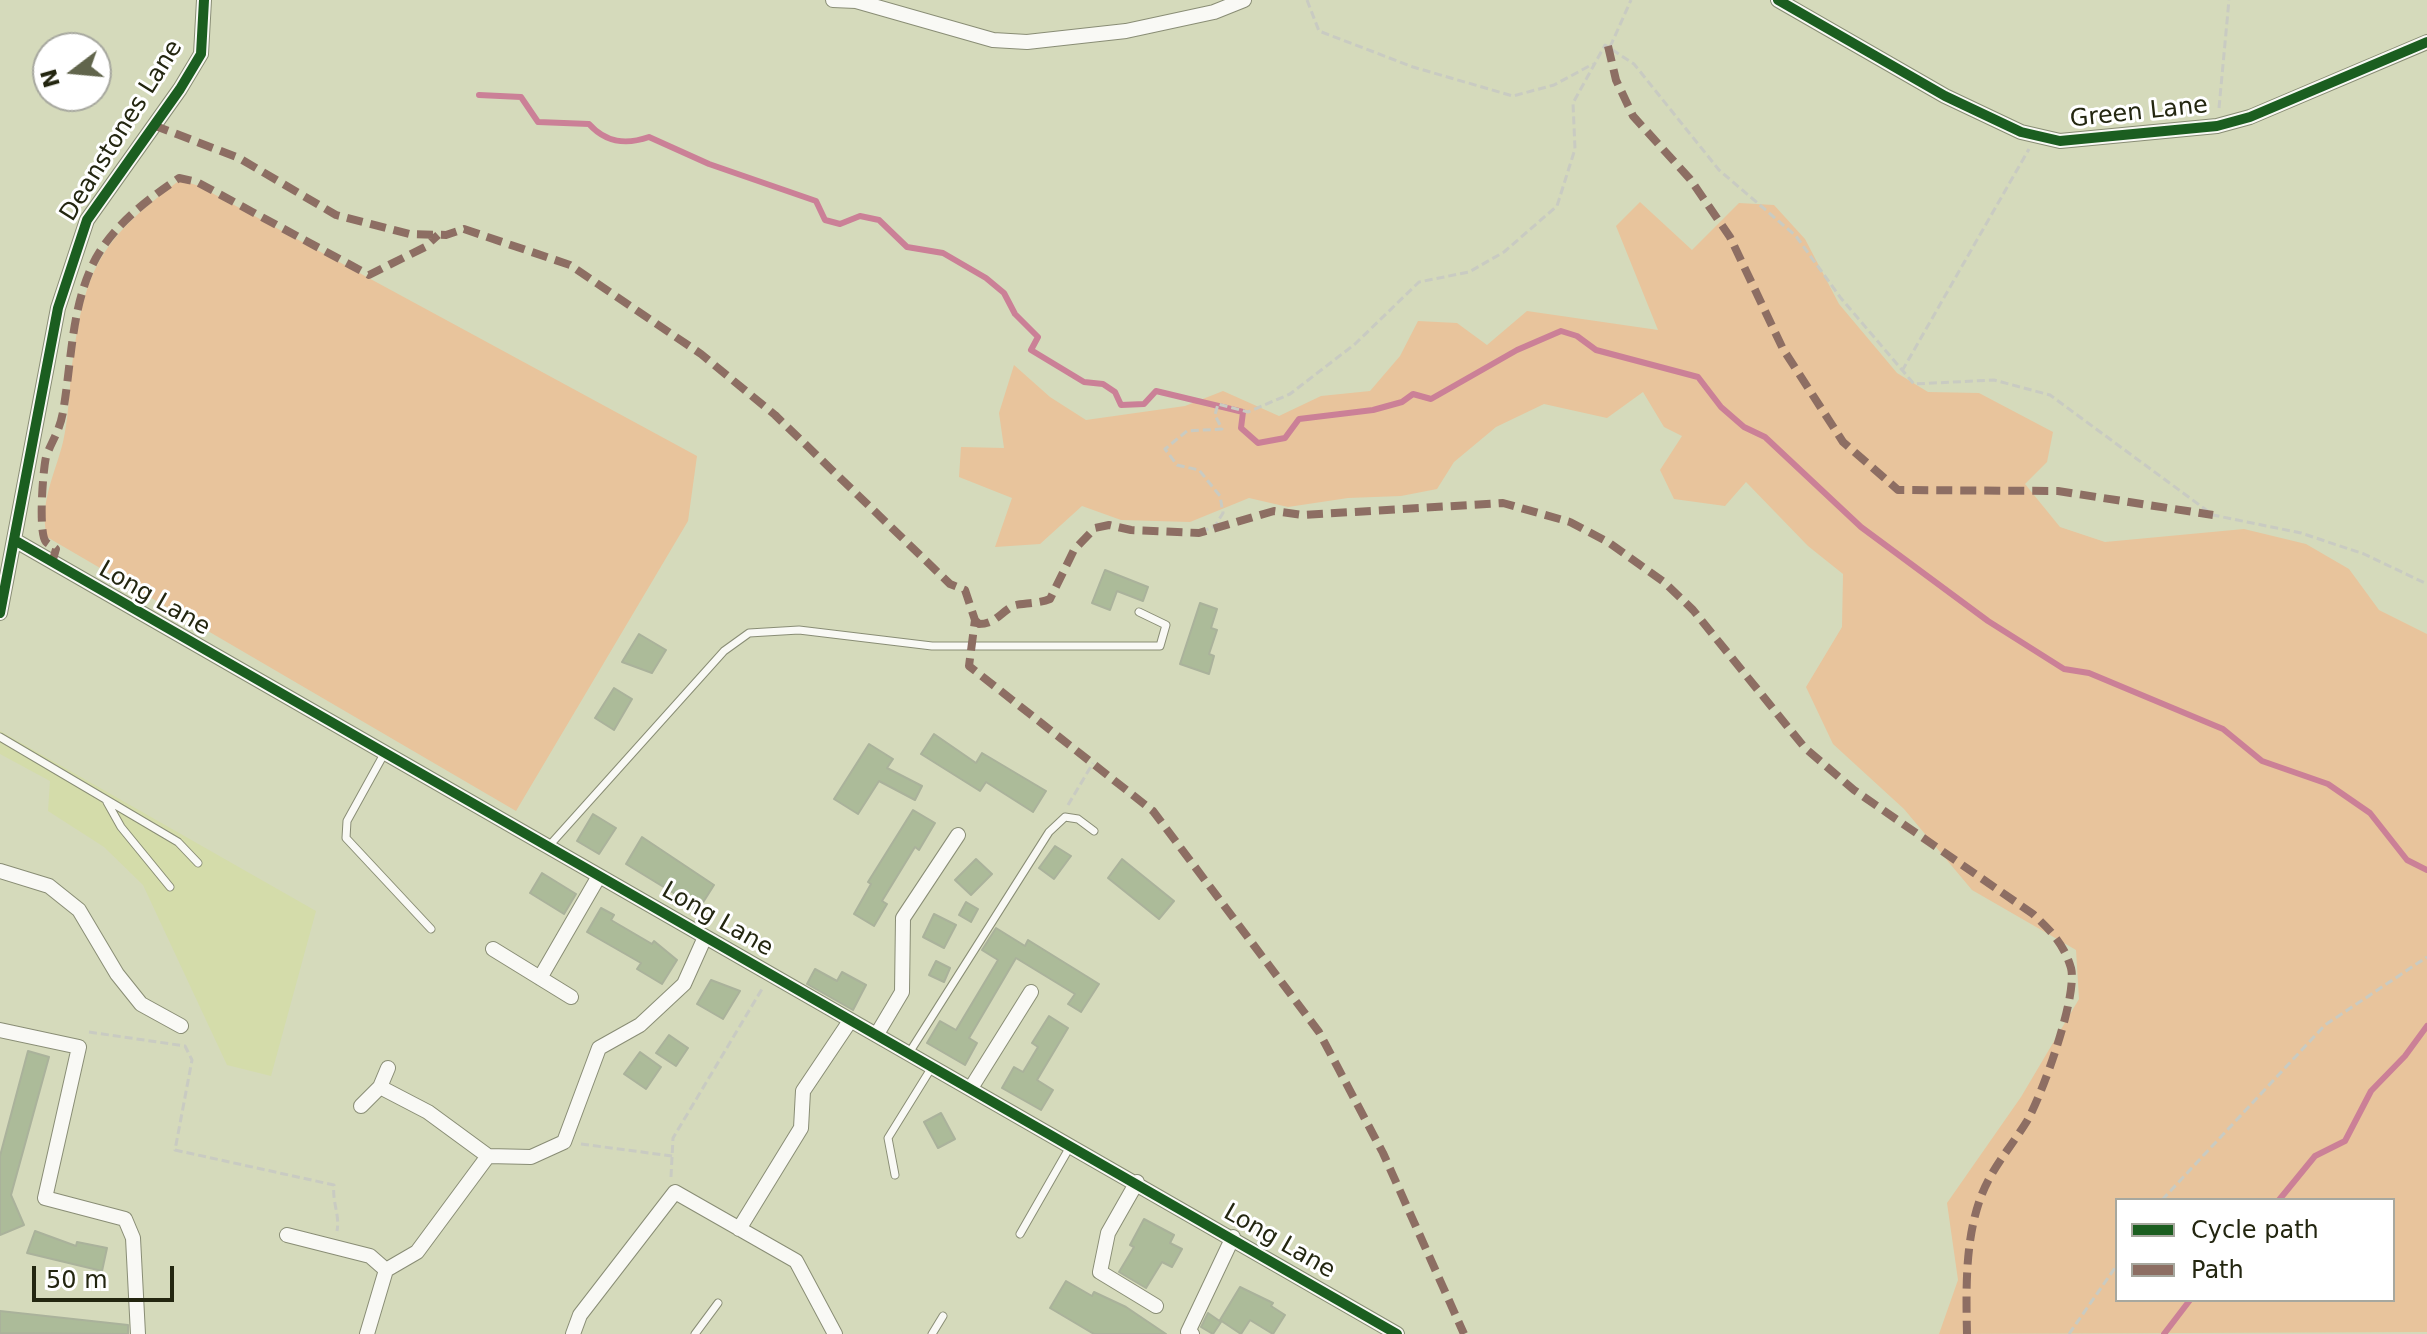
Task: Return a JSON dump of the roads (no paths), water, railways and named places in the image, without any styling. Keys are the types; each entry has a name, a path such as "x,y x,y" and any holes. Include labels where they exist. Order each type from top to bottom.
{"street":[{"name":"Deanstones Lane","path":"0,613 58,308 87,220 180,89 201,54 204,0"},
{"path":"833,0 856,1 993,40 1027,42 1126,31 1214,12 1244,0"},
{"name":"Green Lane","path":"1778,0 1945,96 2021,132 2060,141 2217,126 2250,117 2427,42"},
{"name":"Long Lane","path":"16,541 850,1021 1233,1237 1397,1334"},
{"path":"877,1034 902,992 903,918 958,835"},
{"path":"0,871 49,886 79,910 117,974 141,1004 181,1026"},
{"path":"540,978 599,876"},
{"path":"380,1087 428,1112 488,1156 531,1157 564,1142 599,1048 640,1025 684,984 705,937"},
{"path":"493,949 571,997"},
{"path":"971,1088 1031,992"},
{"path":"739,1229 801,1128 803,1091 850,1021"},
{"path":"0,1030 79,1047 45,1198 125,1219 133,1238 138,1334"},
{"path":"361,1106 380,1087 388,1068"},
{"path":"367,1334 386,1270 417,1252 488,1156"},
{"path":"1137,1182 1108,1233 1100,1272 1156,1306"},
{"path":"573,1334 580,1315 675,1192 796,1261 835,1334"},
{"path":"287,1235 370,1256 386,1270"},
{"path":"1192,1334 1188,1332 1233,1237"}],"lane":[{"path":"548,847 724,651 749,633 799,630 932,646 1160,646 1166,625 1139,612"},
{"path":"0,737 178,842 198,863"},
{"path":"384,754 347,821 346,838 431,929"},
{"path":"107,802 121,827 170,887"},
{"path":"909,1053 997,908 1058,821 1065,817 1078,819 1094,831"},
{"path":"895,1175 888,1138 932,1066"},
{"path":"1020,1234 1071,1145"},
{"path":"695,1334 718,1303"},
{"path":"932,1334 943,1316"}],"waterway":[{"path":"479,95 521,97 538,122 589,124 602,135 617,141 649,137 709,164 816,201 825,220 840,224 860,216 879,220 907,247 943,253 986,278 1004,293 1015,314 1038,337 1031,350 1084,382 1103,384 1115,392 1121,405 1144,404 1156,391 1243,412 1241,428 1258,443 1285,438 1299,419 1373,410 1402,402 1413,394 1431,399 1517,350 1561,331 1577,336 1596,350 1698,377 1721,407 1744,427 1765,437 1861,527 1988,621 2064,669 2089,673 2223,729 2262,761 2328,784 2370,813 2407,860 2427,870"},
{"path":"2281,1198 2315,1156 2345,1141 2371,1091 2405,1056 2427,1026"},
{"path":"2164,1334 2188,1302"}]}
